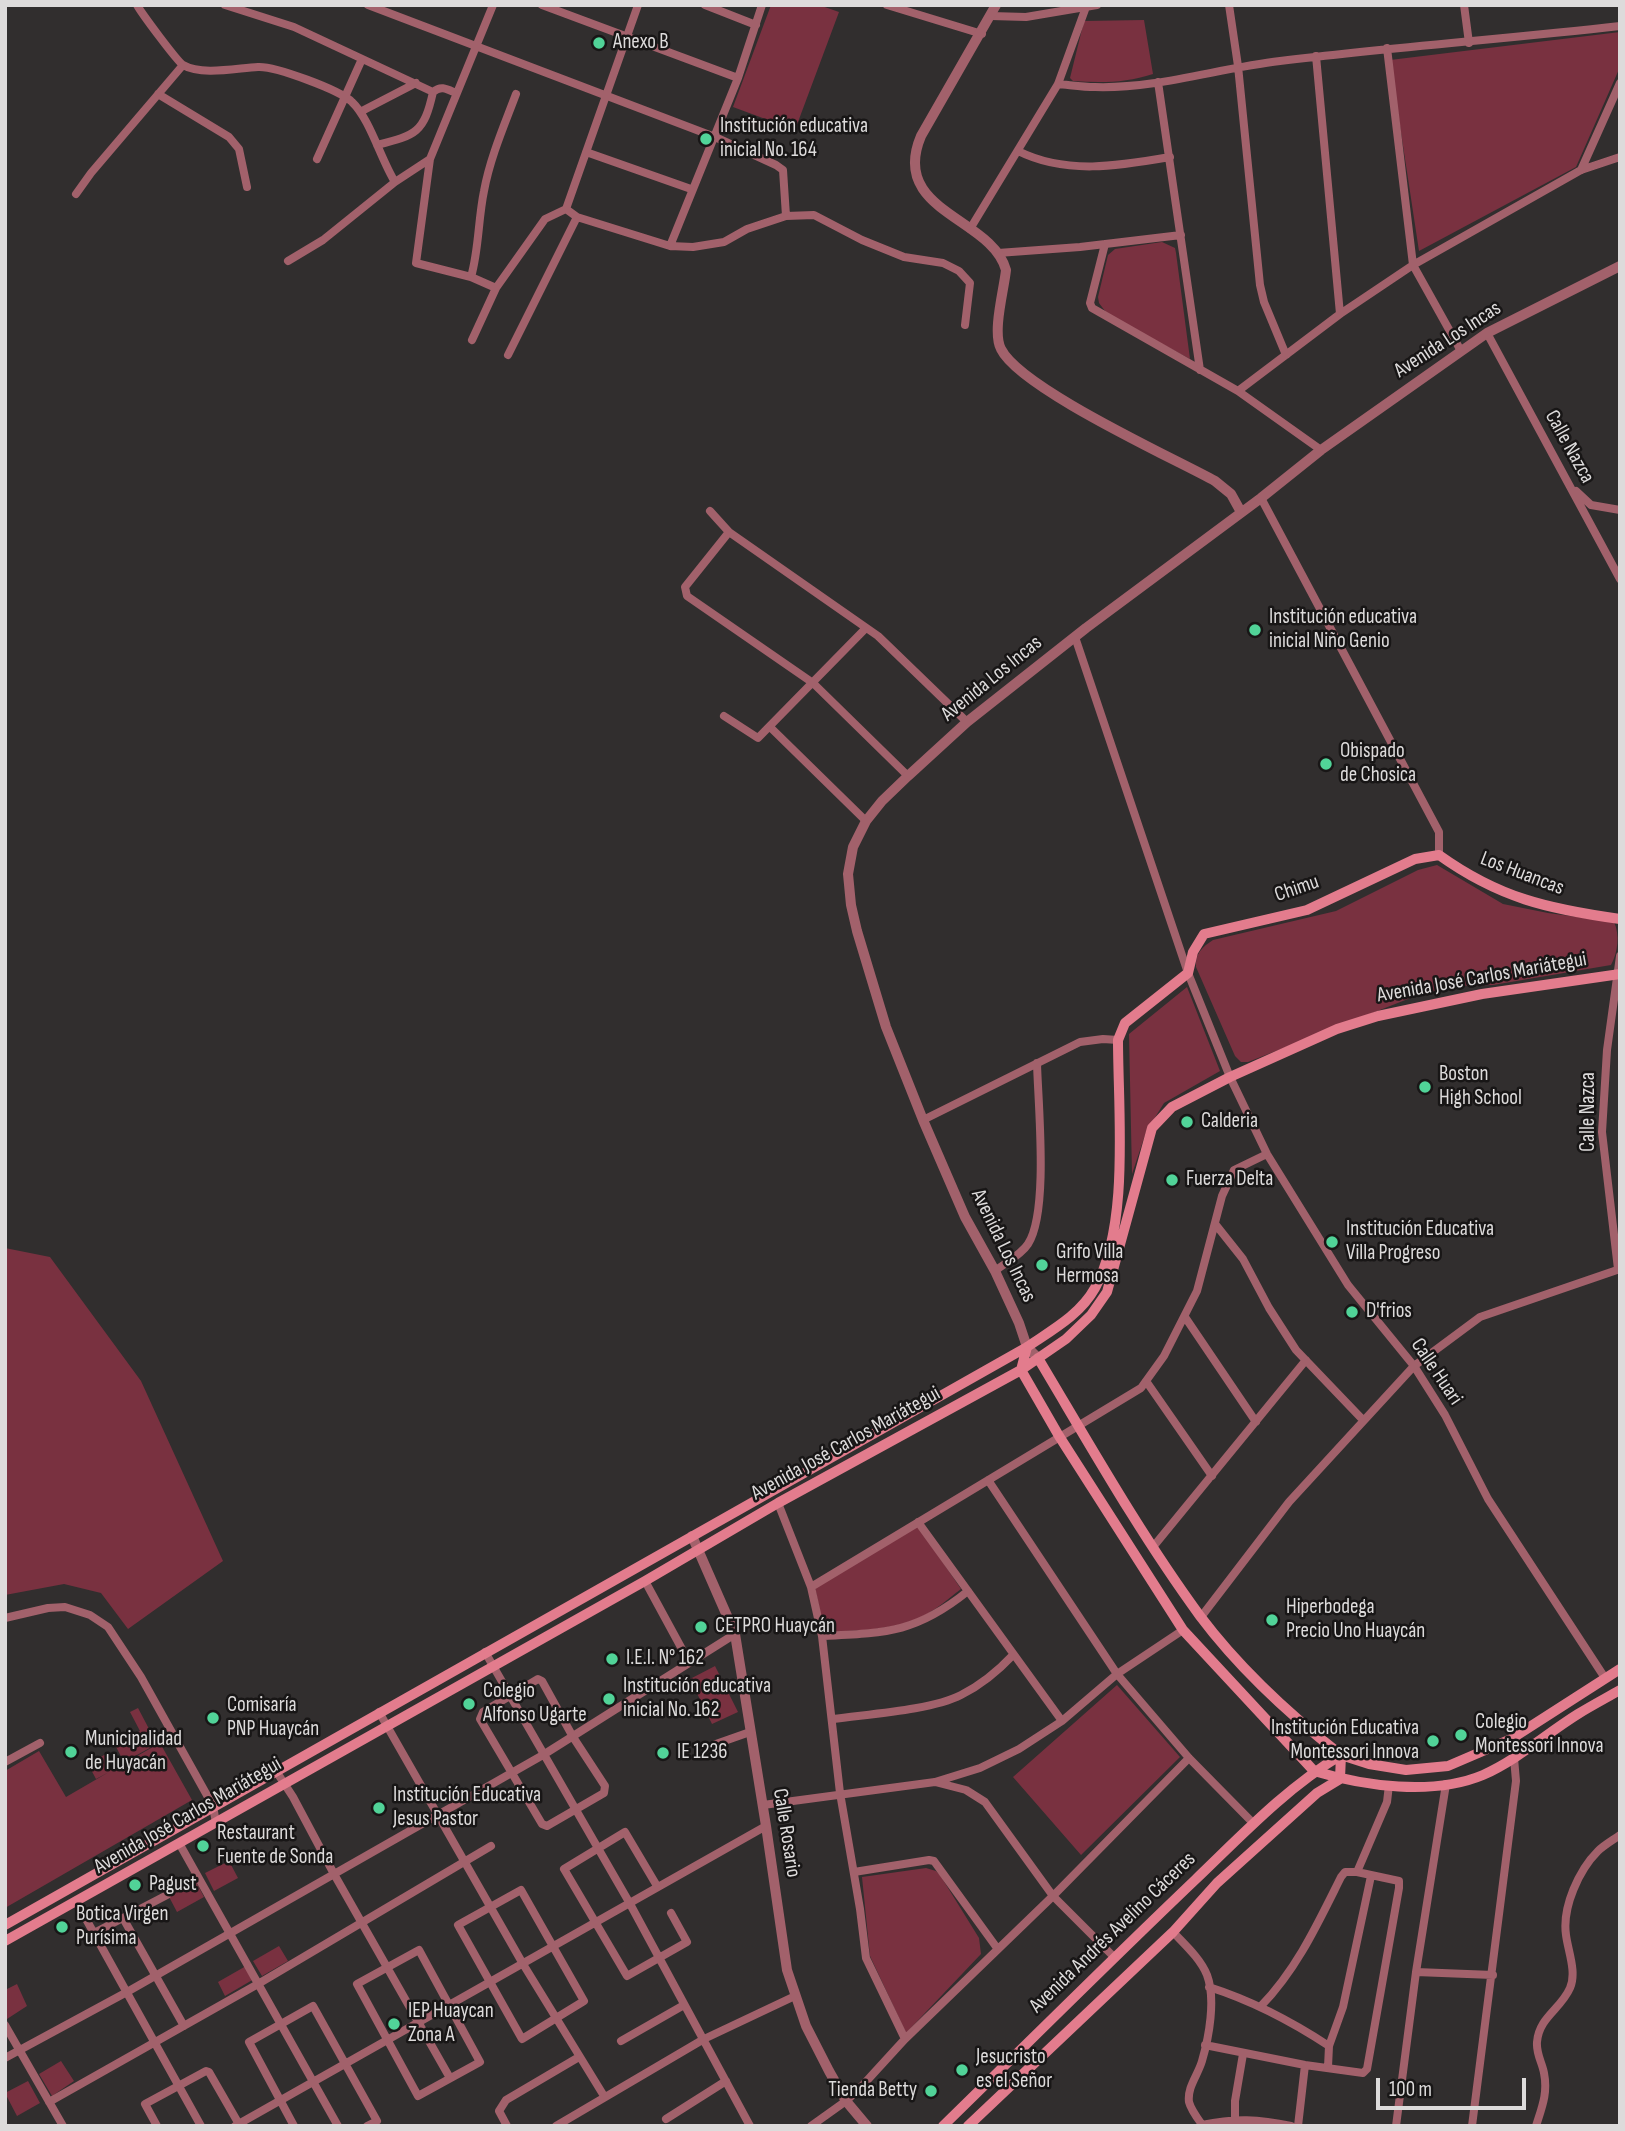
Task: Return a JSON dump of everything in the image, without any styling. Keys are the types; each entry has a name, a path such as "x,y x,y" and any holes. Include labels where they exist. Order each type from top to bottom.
{"main road":[{"name":"Los Huancas","path":"1439,855 1465,873 1530,903 1620,919"},
{"name":"Chimu","path":"1188,973 1193,952 1204,934 1307,909 1415,859 1439,855"},
{"path":"1118,1040 1125,1023 1188,973"},
{"name":"Avenida José Carlos Mariátegui","path":"5,1941 645,1581 778,1503 1021,1370 1066,1339 1091,1315 1107,1292 1124,1238 1152,1128 1172,1107 1230,1077 1337,1029 1378,1016 1482,994 1619,974"},
{"name":"Avenida José Carlos Mariátegui","path":"5,1925 1027,1346 1068,1320 1095,1288 1108,1253 1116,1215 1119,1168 1118,1040"},
{"path":"1027,1346 1021,1370 1059,1436 1183,1630 1314,1771 1340,1779 1414,1786 1446,1784 1481,1775 1514,1758 1578,1714 1620,1690"},
{"name":"Avenida Los Incas","path":"1038,1358 1153,1547 1201,1617 1304,1726 1341,1755"},
{"path":"1340,1779 1341,1755 1369,1764 1406,1770 1448,1766 1511,1739 1620,1670"},
{"name":"Avenida Andrés Avelino Cáceres","path":"943,2126 1254,1824 1314,1771 1341,1755"},
{"name":"Avenida Andrés Avelino Cáceres","path":"968,2126 1173,1932 1217,1883 1317,1793 1340,1779"},
{"path":"1206,1870 1217,1883"},
{"path":"1022,2049 1036,2061"}],"street":[{"path":"137,5 183,65 211,71 259,67 277,69 346,97 360,112 383,163 395,182"},
{"path":"225,5 294,27 433,92"},
{"path":"368,5 715,137 776,165 783,170 786,216"},
{"path":"493,5 430,159 416,263 471,277 496,288"},
{"path":"542,5 738,78"},
{"path":"472,340 496,288 545,219 566,209 638,5"},
{"path":"705,5 756,25"},
{"path":"670,246 738,78 762,5"},
{"path":"887,5 982,34"},
{"path":"996,5 982,34 921,136 914,158 914,169 931,199 951,218 970,229 998,253 1006,270 997,335 1001,349 1019,371 1063,401 1215,481 1228,490 1241,512"},
{"path":"991,16 1027,17 1097,5"},
{"path":"1229,5 1261,285 1264,302 1286,355"},
{"path":"1464,5 1469,43"},
{"path":"970,229 1058,84 1086,7"},
{"path":"1058,84 1096,88 1158,82 1238,66 1387,47 1469,43 1620,26"},
{"path":"1387,47 1413,265 1461,351"},
{"path":"1316,56 1340,314"},
{"path":"317,159 362,59"},
{"path":"76,194 183,65"},
{"path":"1158,82 1200,370"},
{"path":"360,112 416,83"},
{"path":"1581,170 1620,83"},
{"path":"377,145 405,138 419,129 428,116 433,92 438,88 456,93"},
{"path":"158,94 229,137 239,149 247,187"},
{"path":"471,277 477,255 483,194 489,165 516,94"},
{"path":"1018,151 1056,165 1083,167 1124,165 1170,158"},
{"path":"586,152 691,189"},
{"path":"1238,391 1340,314 1413,265 1581,170 1620,158"},
{"path":"288,261 323,240 395,182 430,159"},
{"path":"566,209 577,217 670,246 694,247 724,242 747,229 786,216 814,215 904,257 943,263 959,271 970,283 965,325"},
{"path":"508,355 577,217"},
{"path":"998,253 1181,235"},
{"path":"1105,244 1090,303 1092,308 1238,391 1321,450"},
{"name":"Avenida Los Incas","path":"1038,1358 1027,1346 995,1271 965,1217 886,1027 851,905 848,874 853,847 866,821 882,801 967,722 1321,450 1487,333 1620,266"},
{"name":"Calle Nazca","path":"1487,333 1620,579"},
{"path":"1571,488 1591,505 1620,510"},
{"path":"1261,498 1438,832 1439,855"},
{"path":"710,511 729,532 878,636 967,722"},
{"path":"729,532 685,587 687,596 813,683 908,776"},
{"path":"724,716 758,738 866,628"},
{"name":"Calle Huari","path":"1076,637 1188,973 1230,1077 1267,1154 1348,1286 1414,1366 1445,1415 1488,1499 1605,1678"},
{"path":"770,727 866,821"},
{"name":"Calle Nazca","path":"1619,1269 1602,1132 1607,1050 1620,956"},
{"path":"923,1120 1080,1042 1118,1040"},
{"path":"995,1271 1027,1246 1037,1222 1040,1191 1037,1063"},
{"path":"811,1587 1142,1388 1164,1356 1197,1291 1222,1196 1234,1170 1267,1154"},
{"path":"1216,1225 1243,1259 1269,1308 1296,1350 1363,1420"},
{"path":"1201,1617 1289,1502 1414,1366 1480,1317 1619,1269"},
{"path":"1185,1317 1256,1422"},
{"path":"1153,1547 1306,1360"},
{"path":"1146,1381 1212,1476"},
{"path":"988,1480 1117,1674 1189,1758 1254,1824"},
{"path":"778,1503 811,1587 822,1636 840,1793 866,1958 905,2039"},
{"path":"918,1522 1062,1721"},
{"name":"Calle Rosario","path":"692,1536 735,1634 787,1970 806,2026 846,2101 867,2126"},
{"path":"645,1581 689,1662"},
{"path":"822,1636 867,1634 923,1622 968,1591"},
{"path":"5,1619 48,1608 65,1607 90,1615 108,1627 141,1677 213,1806 216,1823"},
{"path":"763,1805 934,1782 980,1768 1019,1749 1062,1721 1117,1674 1183,1630"},
{"path":"5,2058 127,1992 543,1755 735,1634"},
{"path":"485,1652 629,1902 704,2039 747,2125"},
{"path":"833,1719 952,1698 995,1674 1013,1656"},
{"path":"536,1680 541,1680 606,1790 547,1826 544,1826 480,1719 483,1712 510,1695 536,1680"},
{"path":"379,1712 523,1964 604,2096"},
{"path":"713,1745 750,1732"},
{"path":"5,1762 40,1742"},
{"path":"811,2126 846,2101 905,2039 1053,1896 1189,1758"},
{"path":"1472,2126 1516,1782 1514,1758"},
{"path":"276,1771 450,2078"},
{"path":"934,1782 966,1790 985,1802 1053,1896 1115,1958"},
{"path":"1396,2126 1416,1972 1446,1784"},
{"path":"1357,1872 1387,1802 1389,1785"},
{"path":"158,2126 145,2104 206,2071 238,2125 766,1826"},
{"path":"657,1886 625,1832 564,1869 626,1976 687,1942 671,1913"},
{"path":"1536,2126 1546,2088 1538,2055 1539,2030 1569,1989 1573,1976 1565,1930 1570,1899 1584,1870 1598,1851 1620,1835"},
{"path":"179,1843 338,2126"},
{"path":"49,2102 258,1984 492,1846"},
{"path":"854,1872 934,1861 997,1948"},
{"path":"1205,2045 1243,2054 1363,2073 1367,2069 1399,1881 1345,1872 1297,1962 1280,1987 1261,2006"},
{"path":"1328,2067 1329,2046 1343,2007 1371,1876"},
{"path":"520,1890 552,1946 584,2001 522,2039 458,1925 520,1890"},
{"path":"94,1933 167,1895"},
{"path":"76,1901 201,2126"},
{"path":"124,1918 184,2026"},
{"path":"1173,1932 1197,1957 1207,1976 1209,1987 1210,2008 1205,2045 1201,2063 1194,2076 1189,2105 1203,2125 1258,2119 1291,2126"},
{"path":"419,1950 480,2062 418,2096 358,1984 387,1967 419,1950"},
{"path":"1416,1972 1493,1975"},
{"path":"1209,1987 1261,2006 1329,2046"},
{"path":"561,2125 604,2096 704,2039 796,1996"},
{"path":"621,2040 684,2005"},
{"path":"295,2126 249,2042 313,2006 377,2120 367,2126"},
{"path":"5,2025 62,2126"},
{"path":"1235,2123 1243,2054"},
{"path":"507,2126 499,2111 506,2100 579,2056"},
{"path":"1298,2126 1306,2065"},
{"path":"666,2119 726,2081"}],"shaded area":[{"path":"771,5 819,5 839,12 795,130 733,107"},
{"path":"1144,20 1153,74 1113,82 1073,81 1070,78 1084,21"},
{"path":"1620,32 1620,67 1576,167 1419,251 1390,60"},
{"path":"1162,242 1175,248 1190,359 1108,315 1099,303 1108,255 1115,249"},
{"path":"1437,865 1503,904 1614,922 1617,944 1611,965 1493,985 1457,986 1418,995 1248,1062 1241,1062 1235,1056 1196,967 1198,955 1203,948 1213,940 1336,911 1418,870"},
{"path":"1187,987 1220,1071 1164,1103 1146,1132 1132,1174 1129,1034"},
{"path":"5,1248 50,1257 141,1381 223,1561 128,1629 101,1593 64,1584 5,1595"},
{"path":"918,1526 961,1589 935,1609 910,1622 867,1630 824,1632 815,1587"},
{"path":"715,1666 738,1712 712,1724 690,1679"},
{"path":"1117,1685 1180,1757 1081,1855 1013,1777"},
{"path":"138,1708 157,1744 124,1762 115,1745 140,1731 130,1712"},
{"path":"160,1743 192,1800 5,1908 5,1771 39,1751 66,1797 109,1772 96,1779 88,1764 106,1754 114,1769"},
{"path":"229,1861 238,1878 214,1891 205,1873"},
{"path":"926,1868 940,1875 979,1938 981,1954 906,2033 870,1956 862,1877"},
{"path":"194,1878 204,1897 177,1912 167,1893"},
{"path":"279,1946 288,1961 262,1976 253,1961"},
{"path":"246,1966 254,1979 225,1996 218,1982"},
{"path":"17,1984 27,2006 7,2019 5,1990"},
{"path":"61,2061 74,2081 52,2096 39,2074"},
{"path":"28,2081 40,2103 17,2116 5,2093"}],"place":[{"name":"Anexo B","path":"599,43"},
{"name":"Institución educativa inicial No. 164","path":"706,139"},
{"name":"Institución educativa inicial Niño Genio","path":"1255,630"},
{"name":"Obispado de Chosica","path":"1326,764"},
{"name":"Boston High School","path":"1425,1087"},
{"name":"Calderia","path":"1187,1122"},
{"name":"Fuerza Delta","path":"1172,1180"},
{"name":"Institución Educativa Villa Progreso","path":"1332,1242"},
{"name":"Grifo Villa Hermosa","path":"1042,1265"},
{"name":"D'frios","path":"1352,1312"},
{"name":"Hiperbodega Precio Uno Huaycán","path":"1272,1620"},
{"name":"CETPRO Huaycán","path":"701,1627"},
{"name":"I.E.I. N° 162","path":"612,1659"},
{"name":"Institución educativa inicial No. 162","path":"609,1699"},
{"name":"Colegio Alfonso Ugarte","path":"469,1704"},
{"name":"Comisaría PNP Huaycán","path":"213,1718"},
{"name":"Colegio Montessori Innova","path":"1461,1735"},
{"name":"Institución Educativa Montessori Innova","path":"1433,1741"},
{"name":"Municipalidad de Huyacán","path":"71,1752"},
{"name":"IE 1236","path":"663,1753"},
{"name":"Institución Educativa Jesus Pastor","path":"379,1808"},
{"name":"Restaurant Fuente de Sonda","path":"203,1846"},
{"name":"Pagust","path":"135,1885"},
{"name":"Botica Virgen Purísima","path":"62,1927"},
{"name":"IEP Huaycan Zona A","path":"394,2024"},
{"name":"Jesucristo es el Señor","path":"962,2070"},
{"name":"Tienda Betty","path":"931,2091"}]}
